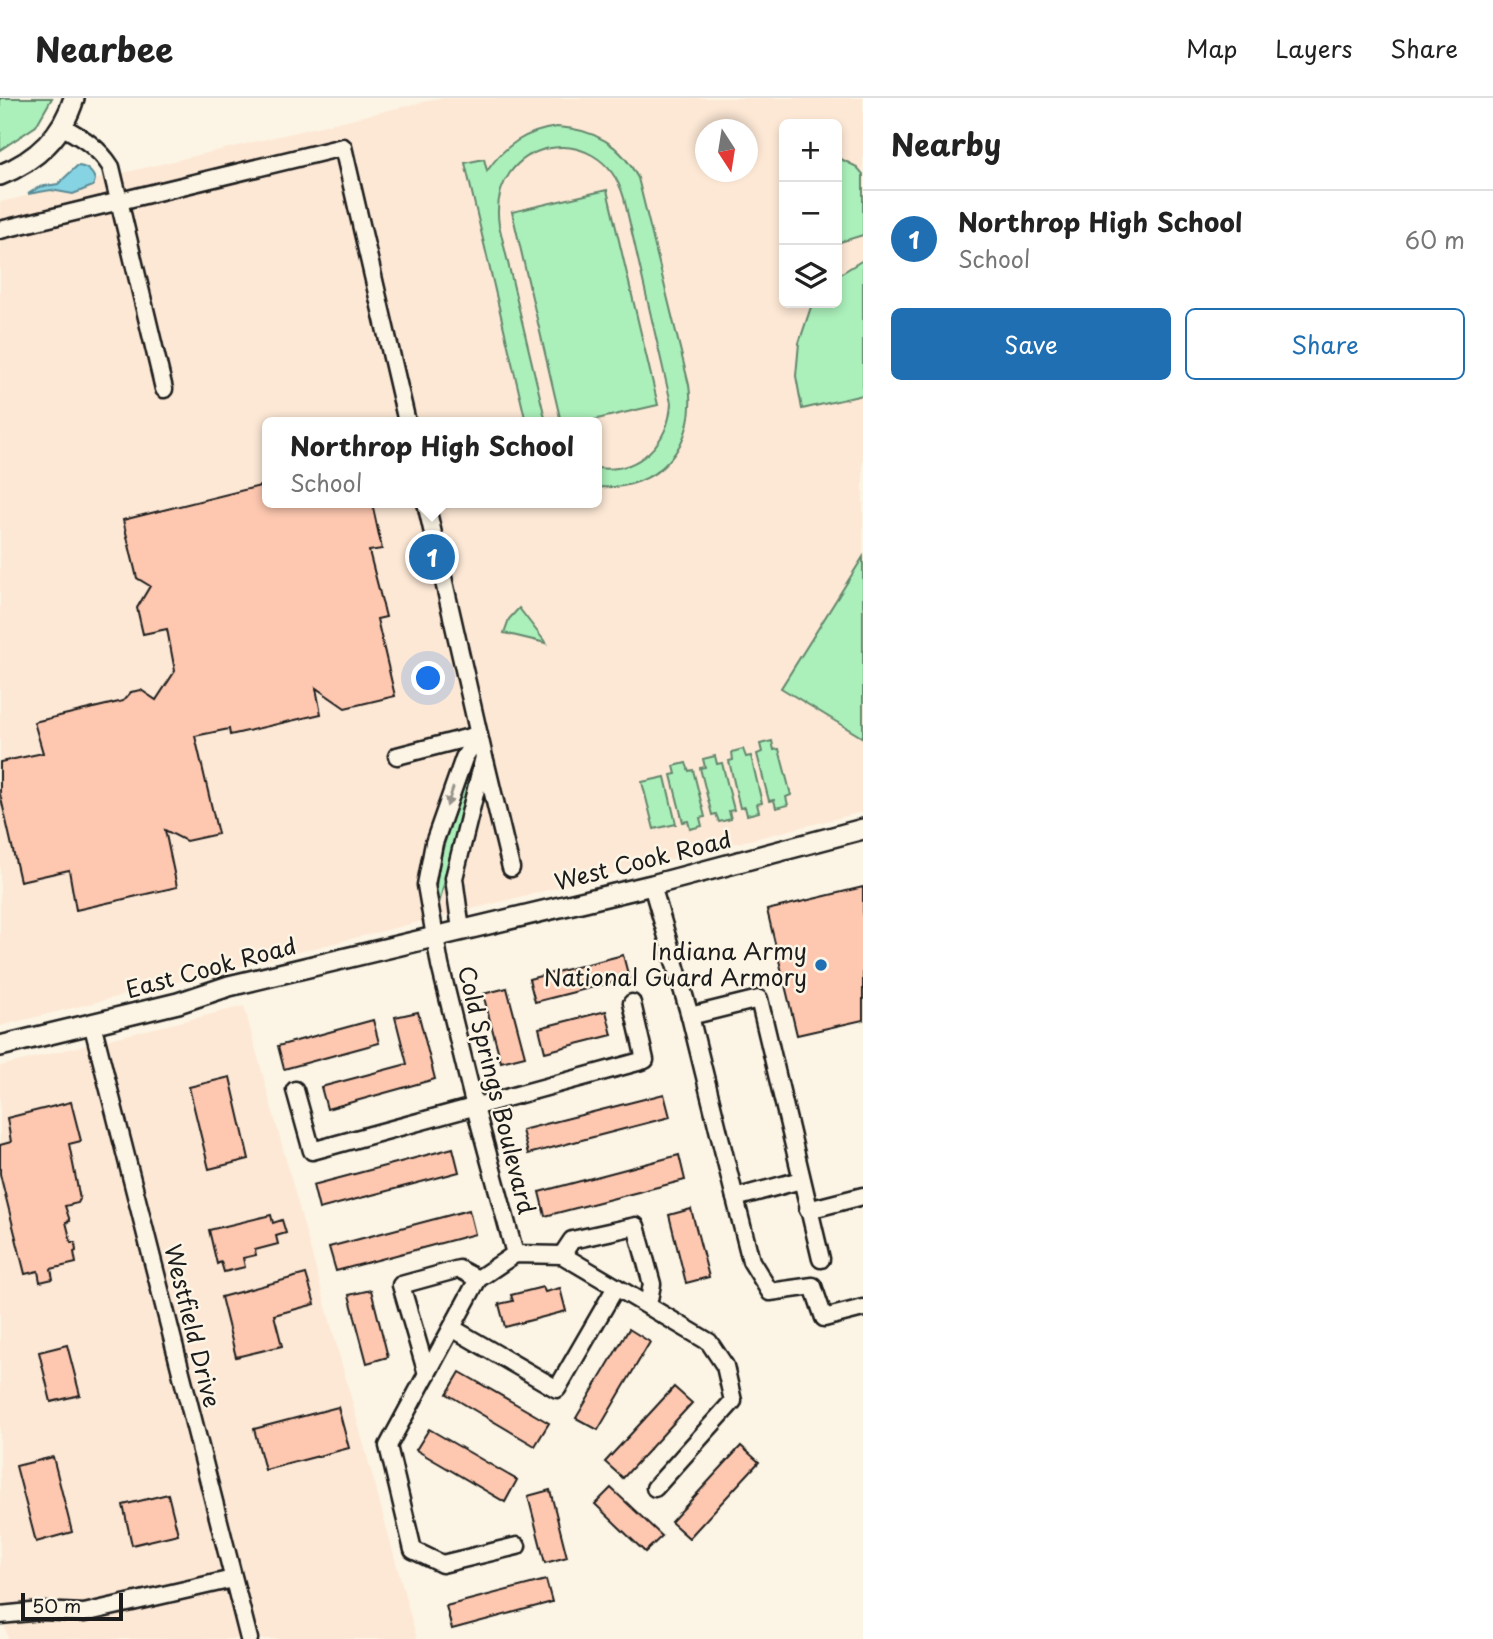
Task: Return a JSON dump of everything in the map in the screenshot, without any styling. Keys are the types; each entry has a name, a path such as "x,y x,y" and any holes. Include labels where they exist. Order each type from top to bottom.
{"main road":[{"path":"0,175 40,153 63,127 74,98"},
{"name":"West Cook Road","path":"433,937 652,885 863,830"},
{"name":"East Cook Road","path":"0,1046 178,1003 229,986 433,937"}],"street":[{"path":"63,127 103,154 111,167 164,390"},
{"path":"0,230 343,147 406,417"},
{"path":"427,508 511,868"},
{"path":"397,756 478,735"},
{"name":"Cold Springs Boulevard","path":"478,735 464,758 434,843 426,885 433,937 515,1254"},
{"path":"461,930 454,878 484,757"},
{"path":"652,885 690,1016 751,1261 770,1292 813,1286 824,1318 863,1308"},
{"path":"690,1016 759,999 821,1259"},
{"path":"295,1090 312,1151 645,1060 632,1003"},
{"name":"Westfield Drive","path":"92,1023 249,1639"},
{"path":"735,1198 801,1180"},
{"path":"808,1210 863,1196"},
{"path":"562,1255 572,1240 636,1226 652,1284 648,1305"},
{"path":"517,1546 442,1564 413,1550 388,1446 478,1279 515,1254 562,1255 709,1342 725,1366 733,1401 655,1488"},
{"path":"427,1374 401,1285 459,1269 478,1279"},
{"path":"452,1328 558,1389 616,1287"},
{"path":"0,1615 41,1611 84,1613 233,1579"}],"shaded area":[{"path":"440,98 863,98 863,812 0,1026 0,202"},
{"path":"244,1006 417,1639 8,1639 0,1608 0,1066"}],"green space":[{"path":"0,98 52,98 36,126 0,150"},
{"path":"571,128 595,135 624,156 638,178 689,385 687,427 670,460 639,481 619,486 602,487 602,468 626,466 649,453 664,431 671,403 624,198 611,172 593,155 570,148 548,148 527,157 510,173 500,196 499,225 545,417 525,417 465,163 484,159 487,171 501,154 517,141 546,129"},
{"path":"842,160 857,167 863,174 863,235 842,241"},
{"path":"607,190 658,405 602,418 560,417 512,212"},
{"path":"863,260 863,395 802,409 796,376 799,343 811,308 842,308 842,273"},
{"path":"863,557 863,738 781,688"},
{"path":"519,608 546,643 504,633 509,619"},
{"path":"772,741 774,750 779,749 791,795 786,797 788,805 776,808 774,800 769,801 757,754 762,752 760,744"},
{"path":"743,749 746,757 751,756 762,803 757,804 759,812 747,815 745,807 740,808 729,761 733,760 732,752"},
{"path":"715,756 717,764 722,763 734,810 729,811 731,819 719,822 716,814 712,815 700,768 705,767 703,759"},
{"path":"686,763 689,771 693,770 705,817 700,818 702,826 690,829 688,821 683,822 671,775 676,774 674,766"},
{"path":"468,775 471,776 439,904 436,905 441,856"},
{"path":"665,777 676,824 654,829 642,782"}],"water":[{"path":"77,166 91,172 95,180 93,186 73,194 51,190 28,194 39,187 58,184"}],"building":[{"path":"262,485 262,508 373,508 382,549 369,551 386,617 377,619 395,696 345,708 316,688 321,714 230,735 229,729 195,736 218,834 186,841 165,830 177,887 76,910 69,870 20,881 0,794 0,762 43,753 34,722 123,701 131,692 141,690 156,700 175,671 167,629 143,634 137,608 150,586 137,578 123,520"},
{"name":"Indiana Army National Guard Armory","path":"863,887 863,1020 797,1035 767,910"},
{"path":"623,955 629,978 535,1002 529,979"},
{"path":"507,988 525,1056 501,1062 483,994"},
{"path":"606,1011 612,1035 545,1052 539,1028"},
{"path":"418,1012 435,1079 327,1109 321,1087 407,1064 395,1017"},
{"path":"373,1020 379,1043 284,1069 278,1046"},
{"path":"230,1077 249,1159 209,1169 189,1087"},
{"path":"664,1094 670,1117 528,1154 522,1130"},
{"path":"71,1102 81,1141 69,1144 80,1199 78,1203 65,1206 70,1221 66,1222 71,1242 75,1242 76,1263 51,1269 53,1279 40,1282 38,1271 25,1274 0,1174 0,1145 11,1142 7,1118"},
{"path":"453,1148 459,1172 319,1209 313,1185"},
{"path":"679,1155 685,1180 545,1216 539,1192"},
{"path":"691,1209 709,1277 686,1283 669,1215"},
{"path":"469,1210 475,1234 336,1271 329,1247"},
{"path":"271,1215 273,1223 282,1220 286,1233 276,1236 278,1244 255,1250 256,1255 243,1258 245,1267 224,1272 221,1262 217,1264 209,1230"},
{"path":"306,1274 315,1304 274,1315 282,1346 236,1357 221,1297"},
{"path":"543,1287 545,1292 560,1288 566,1311 505,1327 499,1304 513,1301 511,1295"},
{"path":"371,1290 388,1357 367,1363 349,1295"},
{"path":"629,1329 650,1342 598,1430 576,1418"},
{"path":"67,1345 80,1395 51,1402 39,1352"},
{"path":"460,1372 549,1423 535,1446 447,1394"},
{"path":"674,1387 692,1403 623,1478 605,1462"},
{"path":"338,1407 349,1448 265,1470 254,1429"},
{"path":"429,1429 517,1480 505,1502 416,1450"},
{"path":"741,1446 759,1462 689,1538 671,1522"},
{"path":"53,1457 72,1532 36,1542 16,1466"},
{"path":"611,1488 662,1536 645,1552 595,1504"},
{"path":"550,1490 567,1557 545,1563 528,1496"},
{"path":"168,1494 178,1534 132,1545 123,1505"},
{"path":"546,1580 552,1602 452,1629 446,1606"}],"place":[{"name":"Northrop High School","path":"432,557"},
{"name":"Indiana Army National Guard Armory","path":"821,965"}]}
